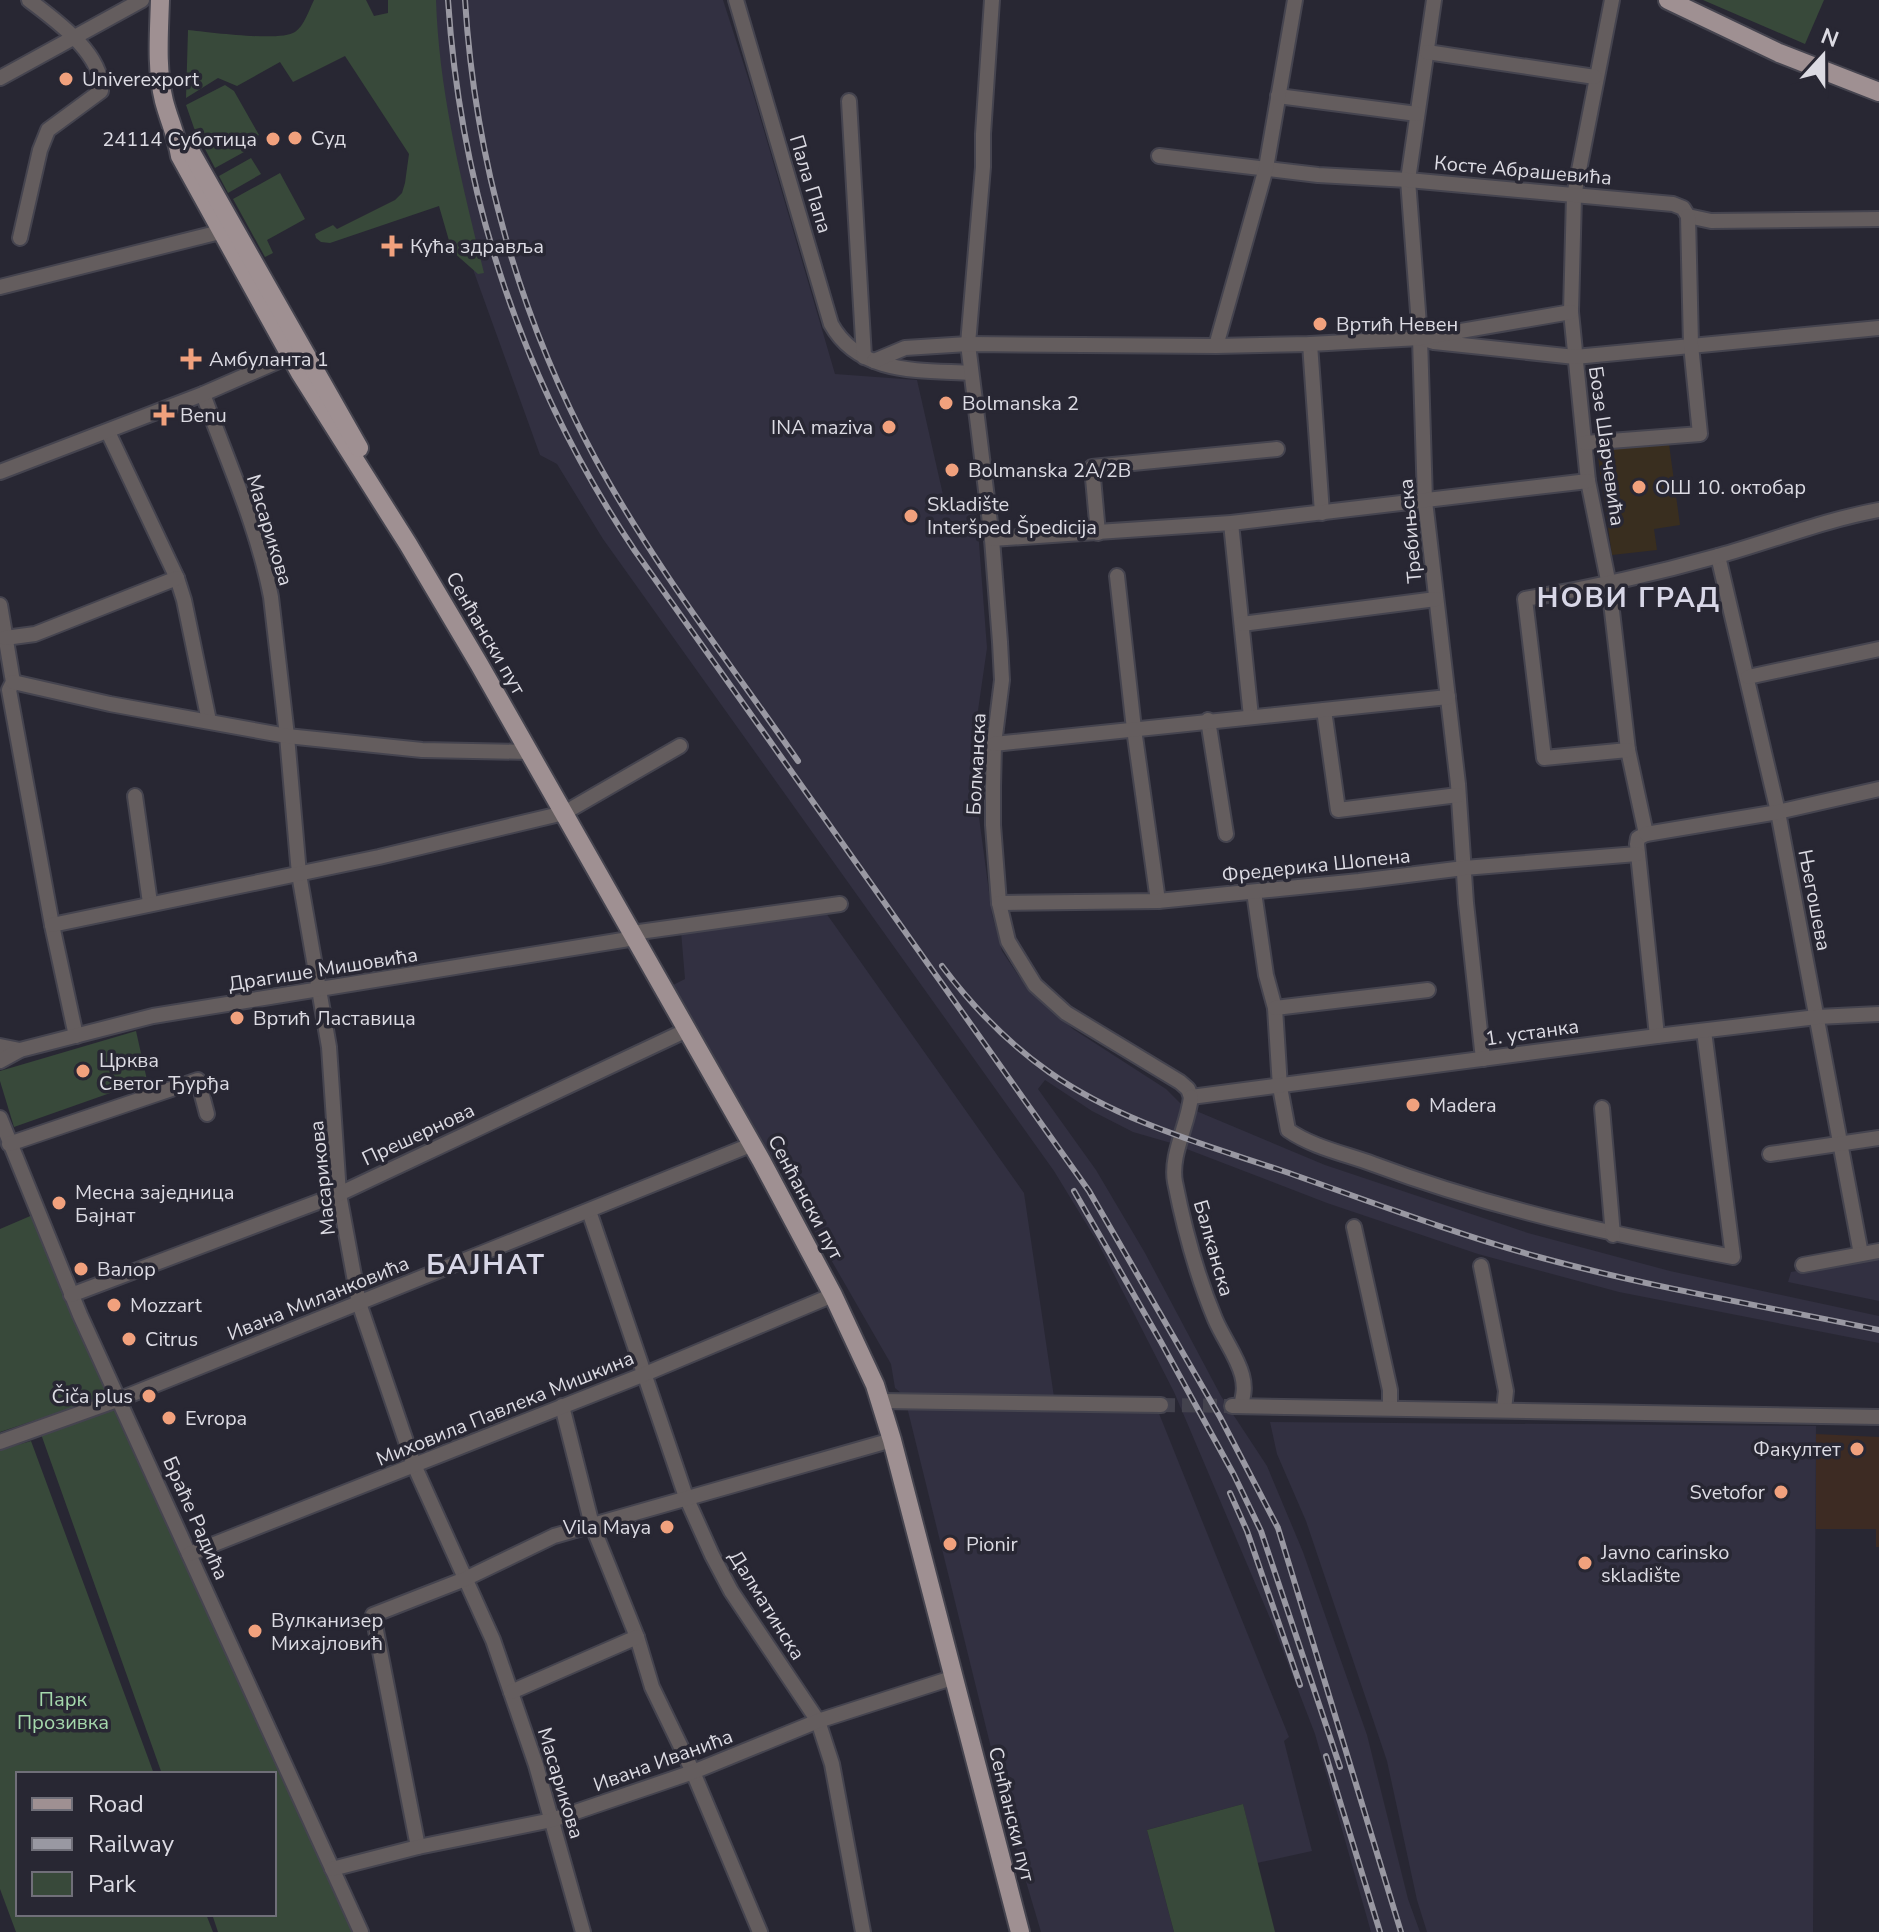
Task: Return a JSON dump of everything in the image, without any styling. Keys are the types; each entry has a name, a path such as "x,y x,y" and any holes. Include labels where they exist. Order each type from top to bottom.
{"main road":[{"path":"160,0 159,75 176,133"},
{"path":"1668,0 1779,53 1879,92"},
{"name":"Сенћански пут","path":"176,133 180,156 220,232 298,353 530,752 753,1144 833,1295 881,1401 1020,1932"},
{"name":"Сенћански пут","path":"176,133 193,153 298,353"}],"street":[{"path":"20,238 40,150 48,130 101,91 102,80 75,37 29,0"},
{"path":"0,78 142,0"},
{"name":"Пала Папа","path":"736,0 831,324 840,340 869,359"},
{"name":"Болманска","path":"992,0 983,167 968,344 992,539 1002,680 994,744 993,825 999,903 1008,941 1035,985 1066,1013 1180,1082 1191,1097"},
{"path":"1216,346 1266,168 1295,0"},
{"name":"Требињска","path":"1434,0 1408,180 1420,338 1425,501 1448,697 1483,1059"},
{"name":"Бозе Шарчевића","path":"1612,0 1574,196 1571,312 1588,481 1609,585 1628,750 1646,834"},
{"path":"1427,52 1595,77"},
{"path":"1278,96 1417,114"},
{"path":"849,101 869,359"},
{"name":"Косте Абрашевића","path":"1159,156 1318,175 1673,204 1683,208 1688,216 1711,221 1879,219"},
{"path":"1585,443 1700,434 1691,345 1688,216"},
{"path":"0,287 220,232"},
{"path":"869,359 905,348 968,344 1216,346 1420,338 1571,312"},
{"path":"1420,338 1575,357 1879,328"},
{"path":"1310,344 1322,513"},
{"path":"0,472 108,432 298,353"},
{"path":"869,359 898,369 971,373"},
{"name":"Масарикова","path":"203,394 267,576 287,736 299,874 333,1083 339,1194 359,1303 414,1465 493,1640 536,1765 583,1932"},
{"path":"108,432 177,578 209,721"},
{"path":"1098,533 1092,467 1277,449"},
{"path":"992,539 1231,523 1588,481"},
{"path":"1628,750 1544,758 1525,599 1609,585 1718,556 1834,518 1879,510"},
{"path":"1231,523 1251,717"},
{"name":"Његошева","path":"1718,556 1778,812 1861,1254"},
{"path":"1117,576 1158,901"},
{"path":"5,638 35,634 177,578"},
{"path":"1242,624 1436,599"},
{"path":"0,605 13,682 9,690 52,925 76,1036"},
{"path":"1748,677 1879,649"},
{"path":"13,682 110,704 287,736 422,750 530,752"},
{"path":"994,744 1448,697"},
{"path":"1324,710 1338,810 1458,795"},
{"path":"1208,720 1226,834"},
{"path":"52,925 299,874 564,813 680,746"},
{"path":"1657,1036 1637,854 1638,838 1646,834 1778,812 1879,789"},
{"path":"135,796 150,903"},
{"name":"Фредерика Шопена","path":"999,903 1158,901 1464,868 1637,854"},
{"path":"1254,892 1266,975 1275,1008 1280,1087 1288,1130 1405,1176 1489,1203 1613,1235 1733,1257 1704,1031"},
{"name":"Драгише Мишовића","path":"0,1061 20,1050 153,1016 840,904"},
{"path":"1275,1008 1428,990"},
{"name":"1. устанка","path":"1191,1097 1657,1036 1817,1017 1879,1014"},
{"name":"Прешернова","path":"71,1295 339,1194 687,1030"},
{"name":"Драгише Мишовића","path":"0,1046 20,1050"},
{"path":"9,1144 198,1080 207,1114"},
{"name":"Балканска","path":"1191,1097 1189,1115 1176,1154 1174,1179 1196,1266 1215,1319 1241,1372 1245,1389 1236,1406 1390,1407"},
{"path":"1602,1108 1613,1235"},
{"name":"Браће Радића","path":"0,1118 71,1295 361,1932"},
{"path":"1770,1154 1879,1138"},
{"name":"Ивана Миланковића","path":"0,1442 120,1399 753,1144"},
{"name":"Далматинска","path":"589,1211 686,1497 731,1591 818,1721 832,1764 863,1932"},
{"path":"1354,1227 1390,1390 1390,1407 1879,1417"},
{"path":"1803,1265 1879,1251"},
{"path":"1481,1266 1506,1391 1504,1410"},
{"name":"Миховила Павлека Мишкина","path":"189,1554 645,1374 833,1295"},
{"path":"881,1401 1161,1405"},
{"path":"562,1406 592,1525 637,1637 652,1687 693,1772 760,1932"},
{"path":"418,1847 373,1615 465,1579 554,1536 892,1440"},
{"path":"511,1692 637,1637"},
{"name":"Ивана Иванића","path":"332,1869 418,1847 552,1820 693,1772 818,1721 955,1677"}],"shaded area":[{"path":"427,0 723,0 835,374 917,380 946,508 976,504 987,648 973,745 992,914 1002,951 1020,978 1073,1029 1166,1089 1182,1105 1325,1165 1528,1233 1670,1271 1879,1316 1879,1343 1619,1292 1478,1254 1133,1132 1092,1111 1045,1080 1038,1089 1096,1170 1145,1253 1221,1396 1267,1466 1303,1552 1367,1735 1408,1899 1420,1932 1371,1932 1315,1734 1275,1630 1174,1392 1098,1243 1054,1171 603,539 557,464 540,455 474,272"},
{"name":"ОШ 10. октобар","path":"1669,444 1680,525 1654,529 1657,550 1612,555 1597,450"},
{"path":"826,913 1024,1193 1054,1397 901,1393 895,1388 891,1364 673,985 685,979 681,931"},
{"path":"1879,1256 1879,1301 1788,1282 1791,1272"},
{"path":"907,1407 1158,1411 1289,1737 1284,1741 1312,1851 1257,1863 1243,1804 1147,1830 1174,1932 1041,1932 1014,1841"},
{"path":"1270,1422 1816,1426 1813,1932 1427,1932 1417,1900 1387,1761 1306,1521 1277,1454"},
{"path":"1816,1434 1879,1437 1879,1547 1876,1547 1876,1529 1816,1529"}],"green space":[{"path":"314,0 366,0 374,16 388,13 388,0 436,0 447,104 484,273 478,274 452,251 439,206 330,243 316,238 315,234 333,225 337,229 395,200 402,193 405,183 409,154 345,56 293,82 280,62 237,86 218,78 186,98 188,30 243,36 287,35 301,26"},
{"path":"1703,0 1824,0 1805,44"},
{"path":"225,85 234,91 259,135 241,145 244,152 215,168 186,105"},
{"path":"251,158 261,174 228,193 219,176"},
{"path":"280,173 305,219 267,240 273,253 265,257 233,199"},
{"path":"136,1031 147,1080 14,1127 0,1081 0,1071"},
{"path":"35,1214 105,1391 355,1932 218,1932 213,1916 276,1916 276,1772 161,1772 36,1420 0,1432 0,1229"},
{"name":"Парк Прозивка","path":"31,1441 153,1772 16,1772 16,1916 207,1916 213,1932 16,1932 0,1889 0,1450"},
{"path":"1243,1804 1275,1932 1174,1932 1147,1830"}],"tunnel":[{"path":"1161,1405 1232,1406"}],"railway":[{"path":"448,0 455,74 467,146 484,218 530,356 561,423 635,551 1089,1191 1220,1417 1278,1528 1401,1932"},
{"path":"465,0 470,60 490,178 523,293 568,404 595,458 641,536 798,761"},
{"path":"942,966 991,1023 1034,1061 1103,1104 1162,1130 1535,1256 1663,1287 1879,1330"},
{"path":"1074,1191 1161,1342 1261,1531 1340,1767"},
{"path":"1230,1493 1247,1531 1300,1685"},
{"path":"1326,1756 1380,1932"}],"place":[{"name":"Univerexport","path":"66,79"},
{"name":"Суд","path":"295,138"},
{"name":"24114 Суботица","path":"273,139"},
{"name":"Кућа здравља","path":"392,246"},
{"name":"Вртић Невен","path":"1320,324"},
{"name":"Амбуланта 1","path":"191,359"},
{"name":"Bolmanska 2","path":"946,403"},
{"name":"Benu","path":"164,415"},
{"name":"INA maziva","path":"889,427"},
{"name":"Bolmanska 2A/2B","path":"952,470"},
{"name":"ОШ 10. октобар","path":"1639,487"},
{"name":"Skladište Interšped Špedicija","path":"911,516"},
{"name":"Вртић Ластавица","path":"237,1018"},
{"name":"Црква Светог Ђурђа","path":"83,1071"},
{"name":"Madera","path":"1413,1105"},
{"name":"Месна заједница Бајнат","path":"59,1203"},
{"name":"Валор","path":"81,1269"},
{"name":"Mozzart","path":"114,1305"},
{"name":"Citrus","path":"129,1339"},
{"name":"Čiča plus","path":"149,1396"},
{"name":"Evropa","path":"169,1418"},
{"name":"Факултет","path":"1857,1449"},
{"name":"Svetofor","path":"1781,1492"},
{"name":"Vila Maya","path":"667,1527"},
{"name":"Pionir","path":"950,1544"},
{"name":"Javno carinsko skladište","path":"1585,1563"},
{"name":"Вулканизер Михајловић","path":"255,1631"}],"district":[{"name":"НОВИ ГРАД","path":"1629,597"},
{"name":"БАЈНАТ","path":"486,1264"}]}
